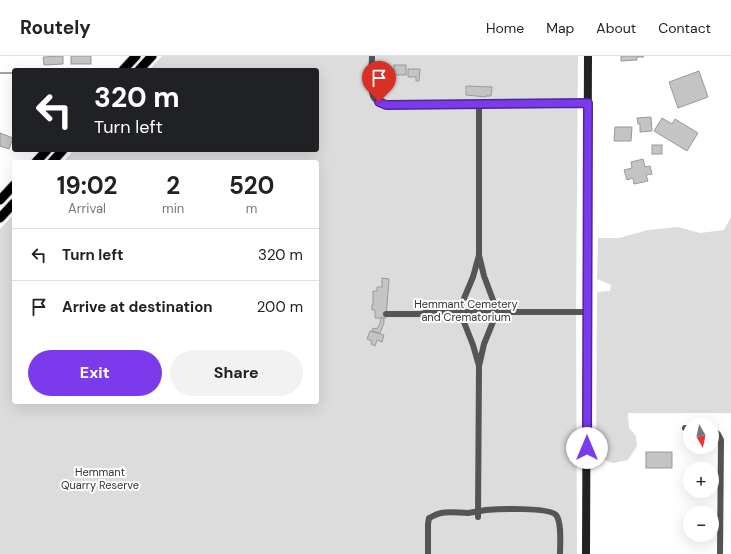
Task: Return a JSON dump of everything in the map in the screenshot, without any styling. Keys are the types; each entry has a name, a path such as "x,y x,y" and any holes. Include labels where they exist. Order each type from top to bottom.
{"main road":[{"path":"125,68 136,56"},
{"path":"141,68 152,56"},
{"path":"38,160 45,152"},
{"path":"54,160 61,152"},
{"path":"0,200 12,187"},
{"path":"0,218 12,205"}],"street":[{"path":"372,56 372,89 374,98 386,105 588,103"},
{"path":"586,554 588,56"},
{"path":"478,514 479,366 484,344 497,312 484,276 479,254 479,104"},
{"path":"479,254 473,277 460,308 460,312 473,345 479,366"},
{"path":"473,277 484,276"},
{"path":"386,314 460,312 587,312"},
{"path":"473,345 484,344"},
{"path":"719,436 721,440 720,554"},
{"path":"428,554 429,518 435,514 478,514 487,510 530,509 551,512 556,515 559,521 560,554"}],"green space":[{"path":"162,56 578,56 576,312 577,554 0,554 0,229 12,216 12,404 319,404 319,160 65,160 72,152 319,152 319,68 151,68"},
{"path":"731,217 731,413 628,413 629,428 636,436 637,446 628,460 613,463 596,457 597,292 610,291 611,285 597,279 598,238 619,238 648,230 678,227 700,233 724,230"}],"building":[{"path":"63,56 63,64 44,65 43,57"},
{"path":"71,56 91,56 91,64 71,64"},
{"path":"621,56 644,57 637,57 637,60 621,61"},
{"path":"394,65 406,65 406,75 394,75"},
{"path":"408,69 420,69 419,81 416,81 416,77 408,77"},
{"path":"699,71 708,97 678,108 669,82"},
{"path":"466,86 492,87 491,96 466,95"},
{"path":"651,117 652,131 640,132 640,124 638,124 637,118"},
{"path":"662,118 672,124 675,119 698,133 687,151 654,131"},
{"path":"615,127 632,127 631,141 614,141"},
{"path":"0,133 12,138 9,149 0,146"},
{"path":"652,145 662,145 662,154 652,154"},
{"path":"643,159 645,167 650,166 652,174 646,175 648,181 634,184 633,178 627,180 624,170 632,168 631,162"},
{"path":"382,278 389,279 386,318 375,318 375,310 372,310 373,291 377,291 377,287 382,287"},
{"path":"381,318 384,318 384,323 380,333 372,331 373,328 377,329"},
{"path":"370,331 384,335 382,342 377,340 375,346 371,344 372,341 367,339"},
{"path":"646,452 672,452 672,468 646,468"}],"waterway":[{"path":"0,73 12,73"}],"route":[{"path":"379,102 386,105 588,103 587,448"}],"park label":[{"name":"Hemmant Cemetery and Crematorium","path":"466,310"},
{"name":"Hemmant Quarry Reserve","path":"100,478"}]}
